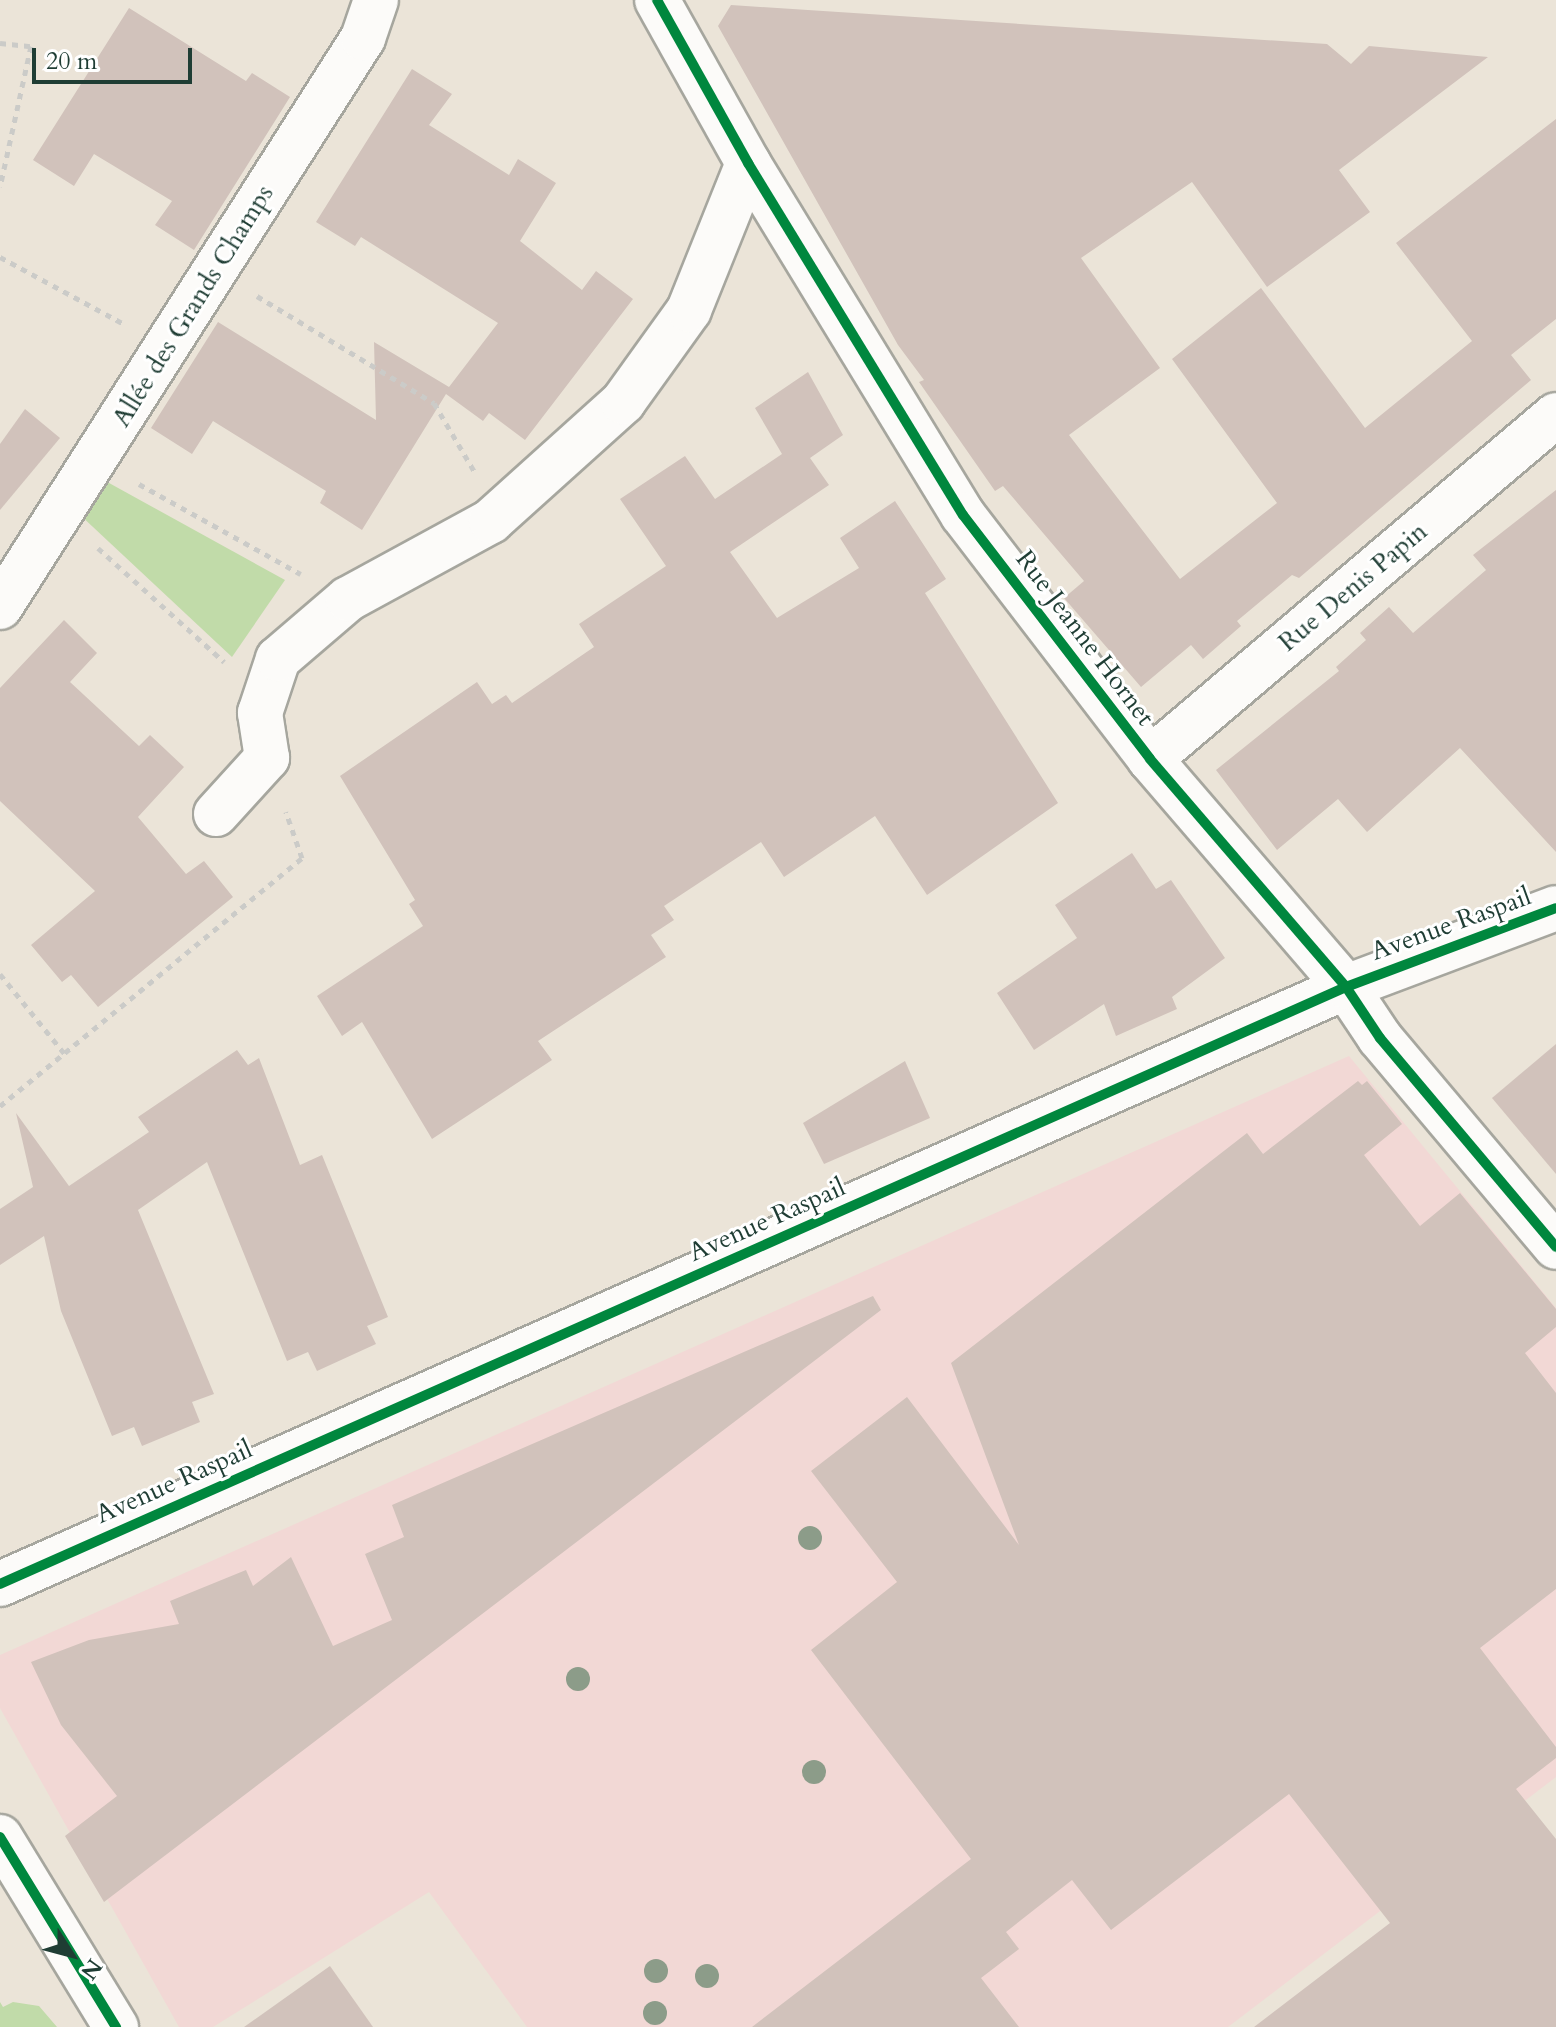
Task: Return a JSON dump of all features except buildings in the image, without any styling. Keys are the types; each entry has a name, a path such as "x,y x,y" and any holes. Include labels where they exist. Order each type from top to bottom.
{"street":[{"name":"Allée des Grands Champs","path":"0,607 363,38 376,0"},
{"name":"Rue Jeanne Hornet","path":"657,0 748,163 963,515 1150,759 1346,987 1380,1038 1556,1247"},
{"path":"216,814 267,758 260,713 278,659 348,599 499,514 623,402 689,310 748,163"},
{"name":"Rue Denis Papin","path":"1150,759 1556,415"},
{"name":"Avenue Raspail","path":"0,1584 1346,987 1556,908"},
{"path":"0,1837 116,2027"}],"path":[{"path":"0,43 31,46 0,187"},
{"path":"0,257 167,347"},
{"path":"215,271 434,403 499,514"},
{"path":"96,460 348,599"},
{"path":"61,515 264,699"},
{"path":"0,1106 302,858 267,758"},
{"path":"0,974 64,1053"}],"shaded area":[{"path":"1349,1056 1556,1308 1556,1777 1228,2027 527,2027 429,1892 213,2027 179,2027 0,1708 0,1655"}],"green space":[{"path":"100,478 285,580 232,657 78,513"},
{"path":"0,2002 3,2007 13,2002 39,2006 57,2027 0,2027"}],"cycle path":[{"path":"657,0 748,163 963,515 1150,759 1346,987 1380,1038 1556,1247"},
{"path":"0,1584 1346,987 1556,908"},
{"path":"0,1837 116,2027"}]}
